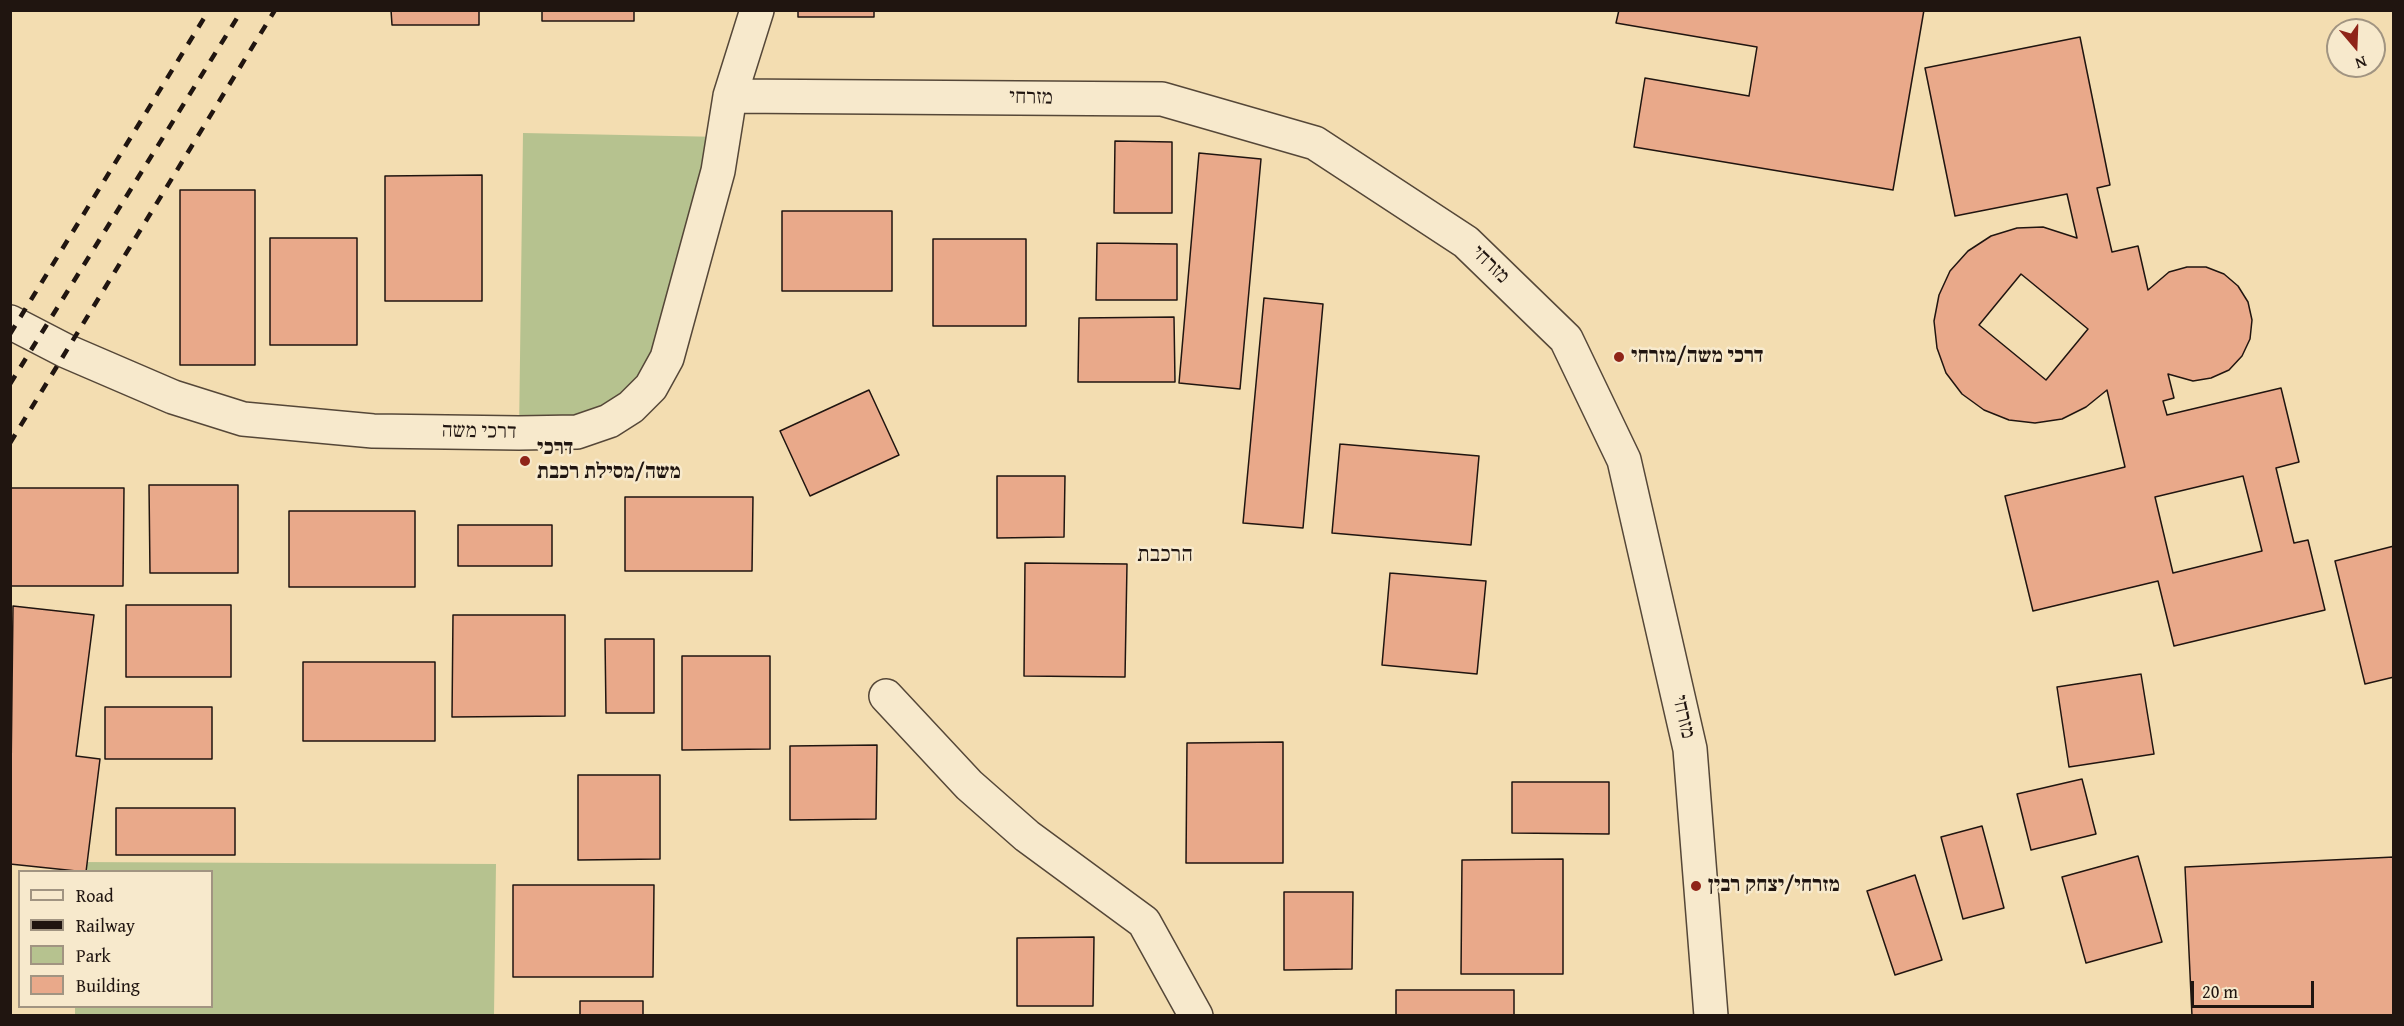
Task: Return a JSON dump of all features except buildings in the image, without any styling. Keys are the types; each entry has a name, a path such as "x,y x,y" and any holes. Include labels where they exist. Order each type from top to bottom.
{"street":[{"name":"דרכי משה","path":"10,322 66,351 173,397 243,419 373,430 577,432 609,421 631,407 651,387 667,357 718,171 730,96 757,10"},
{"name":"מזרחי","path":"730,96 1162,99 1315,144 1466,242 1566,339 1624,460 1690,749 1711,1016"},
{"path":"886,696 969,785 1027,836 1144,922 1196,1016"}],"green space":[{"path":"523,133 723,137 667,358 631,407 519,433"},
{"path":"76,862 496,864 494,1015 75,1016 75,1008 213,1008 213,870 76,870"}],"railway":[{"path":"10,334 209,10"},
{"path":"10,384 242,10"},
{"path":"10,443 275,10"}],"place":[{"name":"דרכי משה/מזרחי","path":"1619,357"},
{"name":"דרכי משה/מסילת רכבת","path":"525,461"},
{"name":"מזרחי/יצחק רבין","path":"1696,886"}],"district":[{"name":"הרכבת","path":"1165,555"}]}
